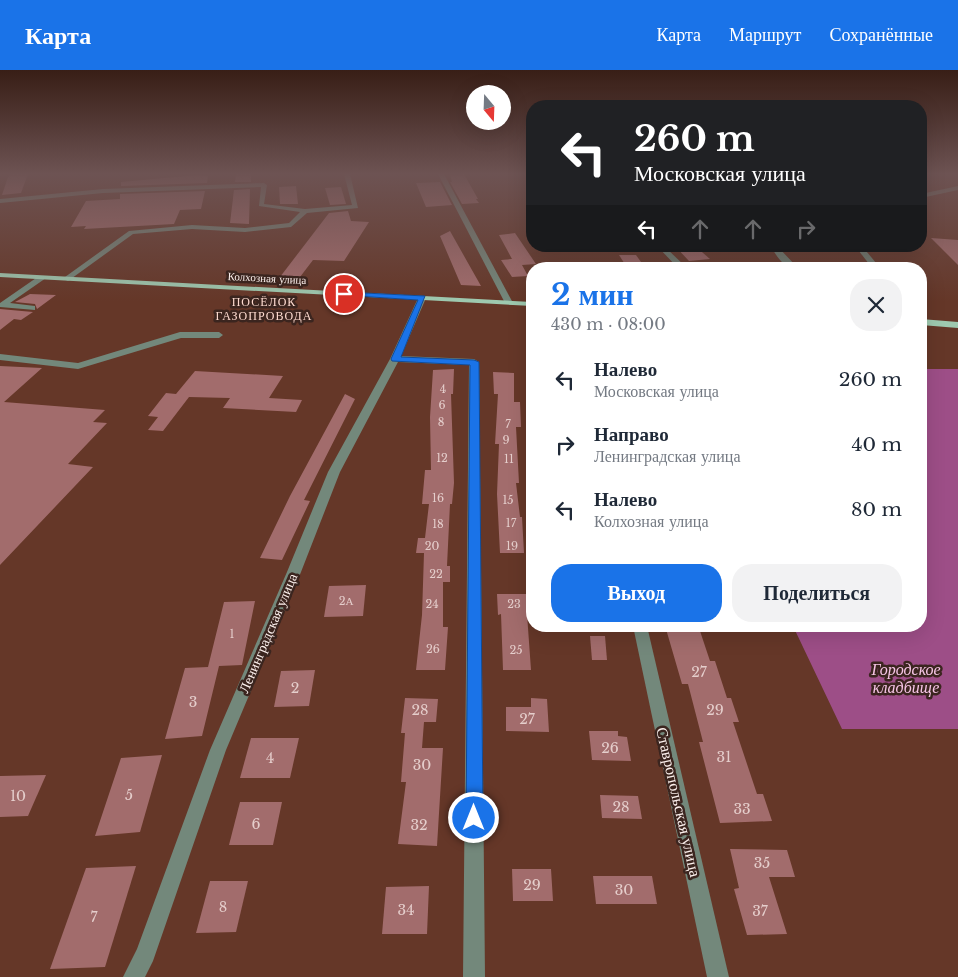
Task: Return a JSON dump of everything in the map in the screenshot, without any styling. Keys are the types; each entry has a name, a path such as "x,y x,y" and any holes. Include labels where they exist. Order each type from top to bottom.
{"main road":[{"name":"Колхозная улица","path":"0,275 526,304"},
{"path":"927,322 958,325"}],"street":[{"path":"68,279 131,232 192,227 245,230 291,225 300,216"},
{"path":"463,216 509,303"},
{"path":"666,252 677,262"},
{"path":"778,252 786,262"},
{"path":"863,252 871,262"},
{"path":"32,308 2,305 42,278"},
{"name":"Ленинградская улица","path":"134,977 146,954 218,750 294,572 334,472 395,359 422,298"},
{"path":"0,357 78,366 180,335 219,335"},
{"path":"395,359 474,362 474,977"},
{"name":"Ставропольская улица","path":"641,632 718,977"}],"green space":[{"name":"Городское кладбище","path":"927,369 958,369 958,729 842,729 796,632 927,632"}],"building":[{"path":"77,216 177,216 174,224 84,229 86,226 71,227"},
{"path":"231,216 249,216 249,224 230,223"},
{"path":"326,216 350,216 351,221 369,222 344,261 313,260 300,277 280,277"},
{"path":"450,231 481,286 461,285 440,236"},
{"path":"515,233 526,252 535,262 526,262 526,265 522,265 526,276 512,277 501,260 512,259 499,235"},
{"path":"931,238 958,240 958,265"},
{"path":"681,252 702,252 710,259 689,261"},
{"path":"619,255 636,255 641,262 624,262"},
{"path":"30,294 56,295 37,309 35,304 15,302"},
{"path":"0,309 33,312 21,320 14,319 0,330"},
{"path":"0,366 42,368 4,402 105,410 93,422 107,423 68,464 93,467 0,565"},
{"path":"454,369 453,394 451,394 454,483 452,504 450,504 447,566 450,566 450,582 443,582 443,627 448,627 445,670 416,670 422,615 424,553 416,553 418,538 425,538 429,504 422,504 425,470 431,470 430,417 433,370"},
{"path":"195,371 283,376 269,398 302,400 296,412 223,408 230,398 189,397 163,431 148,430 158,417 148,416 166,393 176,394"},
{"path":"493,372 514,373 514,402 520,402 521,427 516,427 519,483 516,483 520,517 522,517 524,553 500,553 497,494 499,444 495,444 498,394 494,394"},
{"path":"345,394 355,399 304,500 310,501 282,560 260,558 290,496"},
{"path":"366,585 363,616 324,617 329,586"},
{"path":"497,594 526,594 526,632 528,632 531,670 503,670 501,614 498,615"},
{"path":"255,601 242,665 219,666 202,736 165,739 185,668 208,667 224,602"},
{"path":"667,632 700,632 710,661 715,661 727,698 731,698 739,722 733,722 757,794 763,794 772,821 720,823 699,742 703,742 688,684 682,684"},
{"path":"590,636 605,636 607,660 592,660"},
{"path":"315,670 309,706 274,707 281,671"},
{"path":"405,698 438,699 436,722 424,722 422,748 443,748 437,846 398,844 406,782 401,782 405,733 401,733"},
{"path":"531,698 547,699 549,732 506,731 506,707 531,707"},
{"path":"589,731 618,731 618,736 627,737 631,761 592,760"},
{"path":"251,738 299,738 290,778 240,778"},
{"path":"162,755 140,832 95,836 121,758"},
{"path":"46,775 28,816 0,817 0,776"},
{"path":"600,795 638,796 642,819 602,818"},
{"path":"240,802 282,802 273,845 229,845"},
{"path":"730,849 787,850 795,877 769,877 787,934 747,935 734,889 739,888"},
{"path":"136,866 105,967 50,969 86,868"},
{"path":"512,869 551,869 553,901 513,901"},
{"path":"593,876 652,876 657,904 596,904"},
{"path":"210,881 248,881 236,932 196,933"},
{"path":"429,886 427,934 382,934 386,887"}],"district":[{"name":"ПОСЁЛОК ГАЗОПРОВОДА","path":"264,308"}],"route":[{"path":"344,294 422,298 395,359 474,362 474,818"}]}
